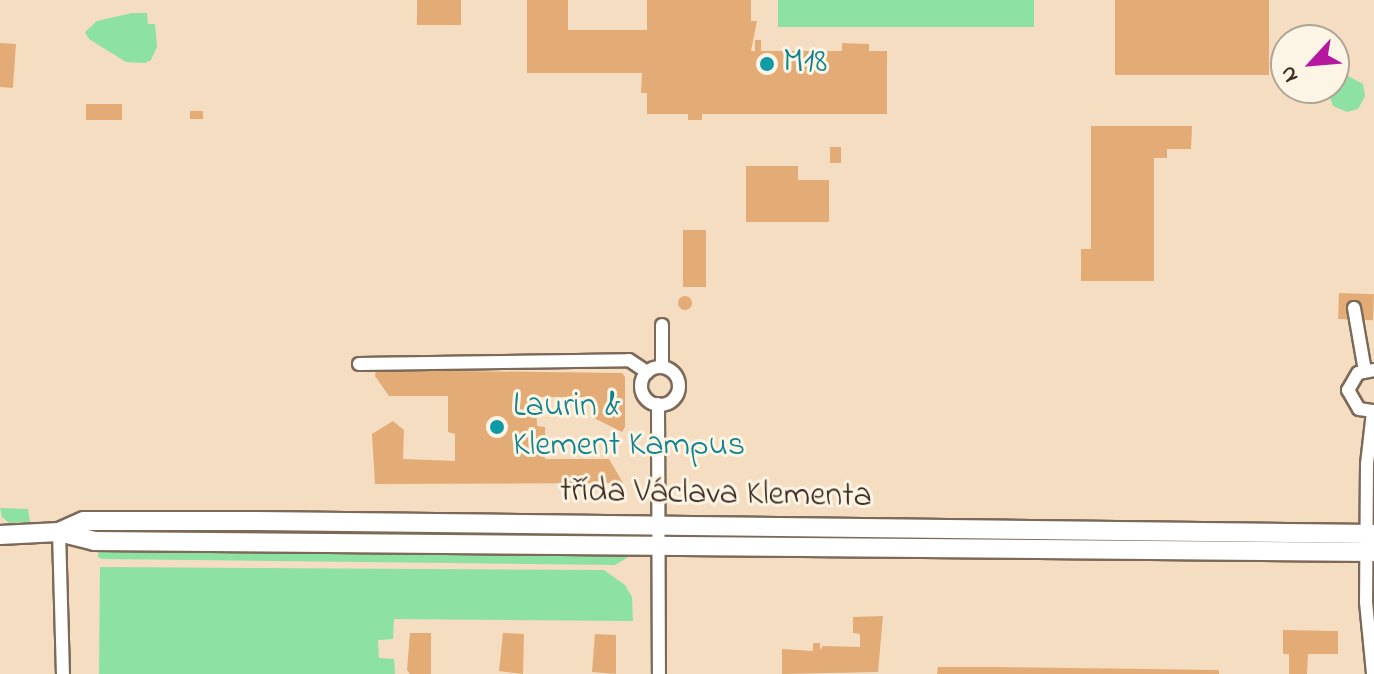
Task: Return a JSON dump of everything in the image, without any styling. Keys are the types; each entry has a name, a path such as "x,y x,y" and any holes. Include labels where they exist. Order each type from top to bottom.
{"street":[{"path":"1354,308 1369,370 1350,384 1350,398 1359,409 1374,411 1367,464 1370,543 1366,616 1373,674"},
{"path":"662,325 662,367"},
{"path":"359,364 629,360 647,372"},
{"path":"647,372 662,367"},
{"path":"647,372 642,390 648,400 658,404 674,398 679,386 676,376 662,367"},
{"path":"658,404 659,674"},
{"path":"1367,464 1374,482"},
{"path":"59,532 63,674"},
{"name":"třída Václava Klementa","path":"0,535 59,532 94,541 658,535 1370,543"},
{"path":"1366,616 1374,599"}],"green space":[{"path":"778,0 1034,0 1034,27 778,27"},
{"path":"147,13 148,24 155,24 157,47 151,60 145,63 126,62 89,39 85,32 97,21"},
{"path":"1350,77 1363,84 1365,96 1358,109 1347,112 1333,106 1350,104"},
{"path":"0,508 28,509 30,522 9,523 2,517"},
{"path":"99,528 626,537 626,543 99,534"},
{"path":"99,546 627,551 627,558 615,565 102,559 98,557"},
{"path":"100,567 604,570 625,585 632,597 633,621 394,619 393,639 378,640 379,658 394,659 395,674 99,674"}],"building":[{"path":"417,0 461,0 461,25 417,25"},
{"name":"M18","path":"527,0 568,0 568,30 647,30 647,0 751,0 751,21 757,21 751,51 755,51 755,40 761,40 761,51 842,51 842,43 869,44 869,51 887,51 887,114 702,114 702,120 688,120 688,114 647,114 647,93 641,93 642,73 527,73"},
{"path":"1115,0 1269,0 1269,75 1115,75"},
{"path":"0,43 16,44 13,88 0,87"},
{"path":"86,104 122,104 122,120 86,120"},
{"path":"190,111 203,111 203,119 190,119"},
{"path":"1091,126 1192,126 1191,149 1167,149 1167,158 1154,158 1154,281 1081,281 1081,249 1091,249"},
{"path":"830,147 841,147 841,163 830,163"},
{"path":"746,166 798,166 798,180 829,180 829,222 746,222"},
{"path":"683,230 706,230 706,287 683,287"},
{"path":"1339,293 1374,294 1373,320 1338,319"},
{"path":"685,296 692,303 685,310 678,303"},
{"name":"Laurin & Klement Kampus","path":"376,370 622,373 625,377 625,427 622,432 594,418 593,397 536,397 537,426 545,427 545,459 609,459 623,483 375,484 372,434 393,421 404,430 403,459 455,461 455,434 448,432 448,396 389,396 375,376"},
{"path":"883,616 878,672 782,674 782,649 813,651 813,643 820,643 820,650 823,646 860,647 860,634 853,633 853,617"},
{"path":"1283,630 1338,631 1338,654 1308,654 1307,674 1289,674 1289,654 1283,654"},
{"path":"410,633 431,633 431,674 410,674 407,670"},
{"path":"503,633 524,634 523,674 499,671"},
{"path":"595,634 616,635 616,674 592,672"},
{"path":"938,667 1219,670 1219,674 937,674"}],"place":[{"name":"M18","path":"767,64"},
{"name":"Laurin & Klement Kampus","path":"497,427"}]}
